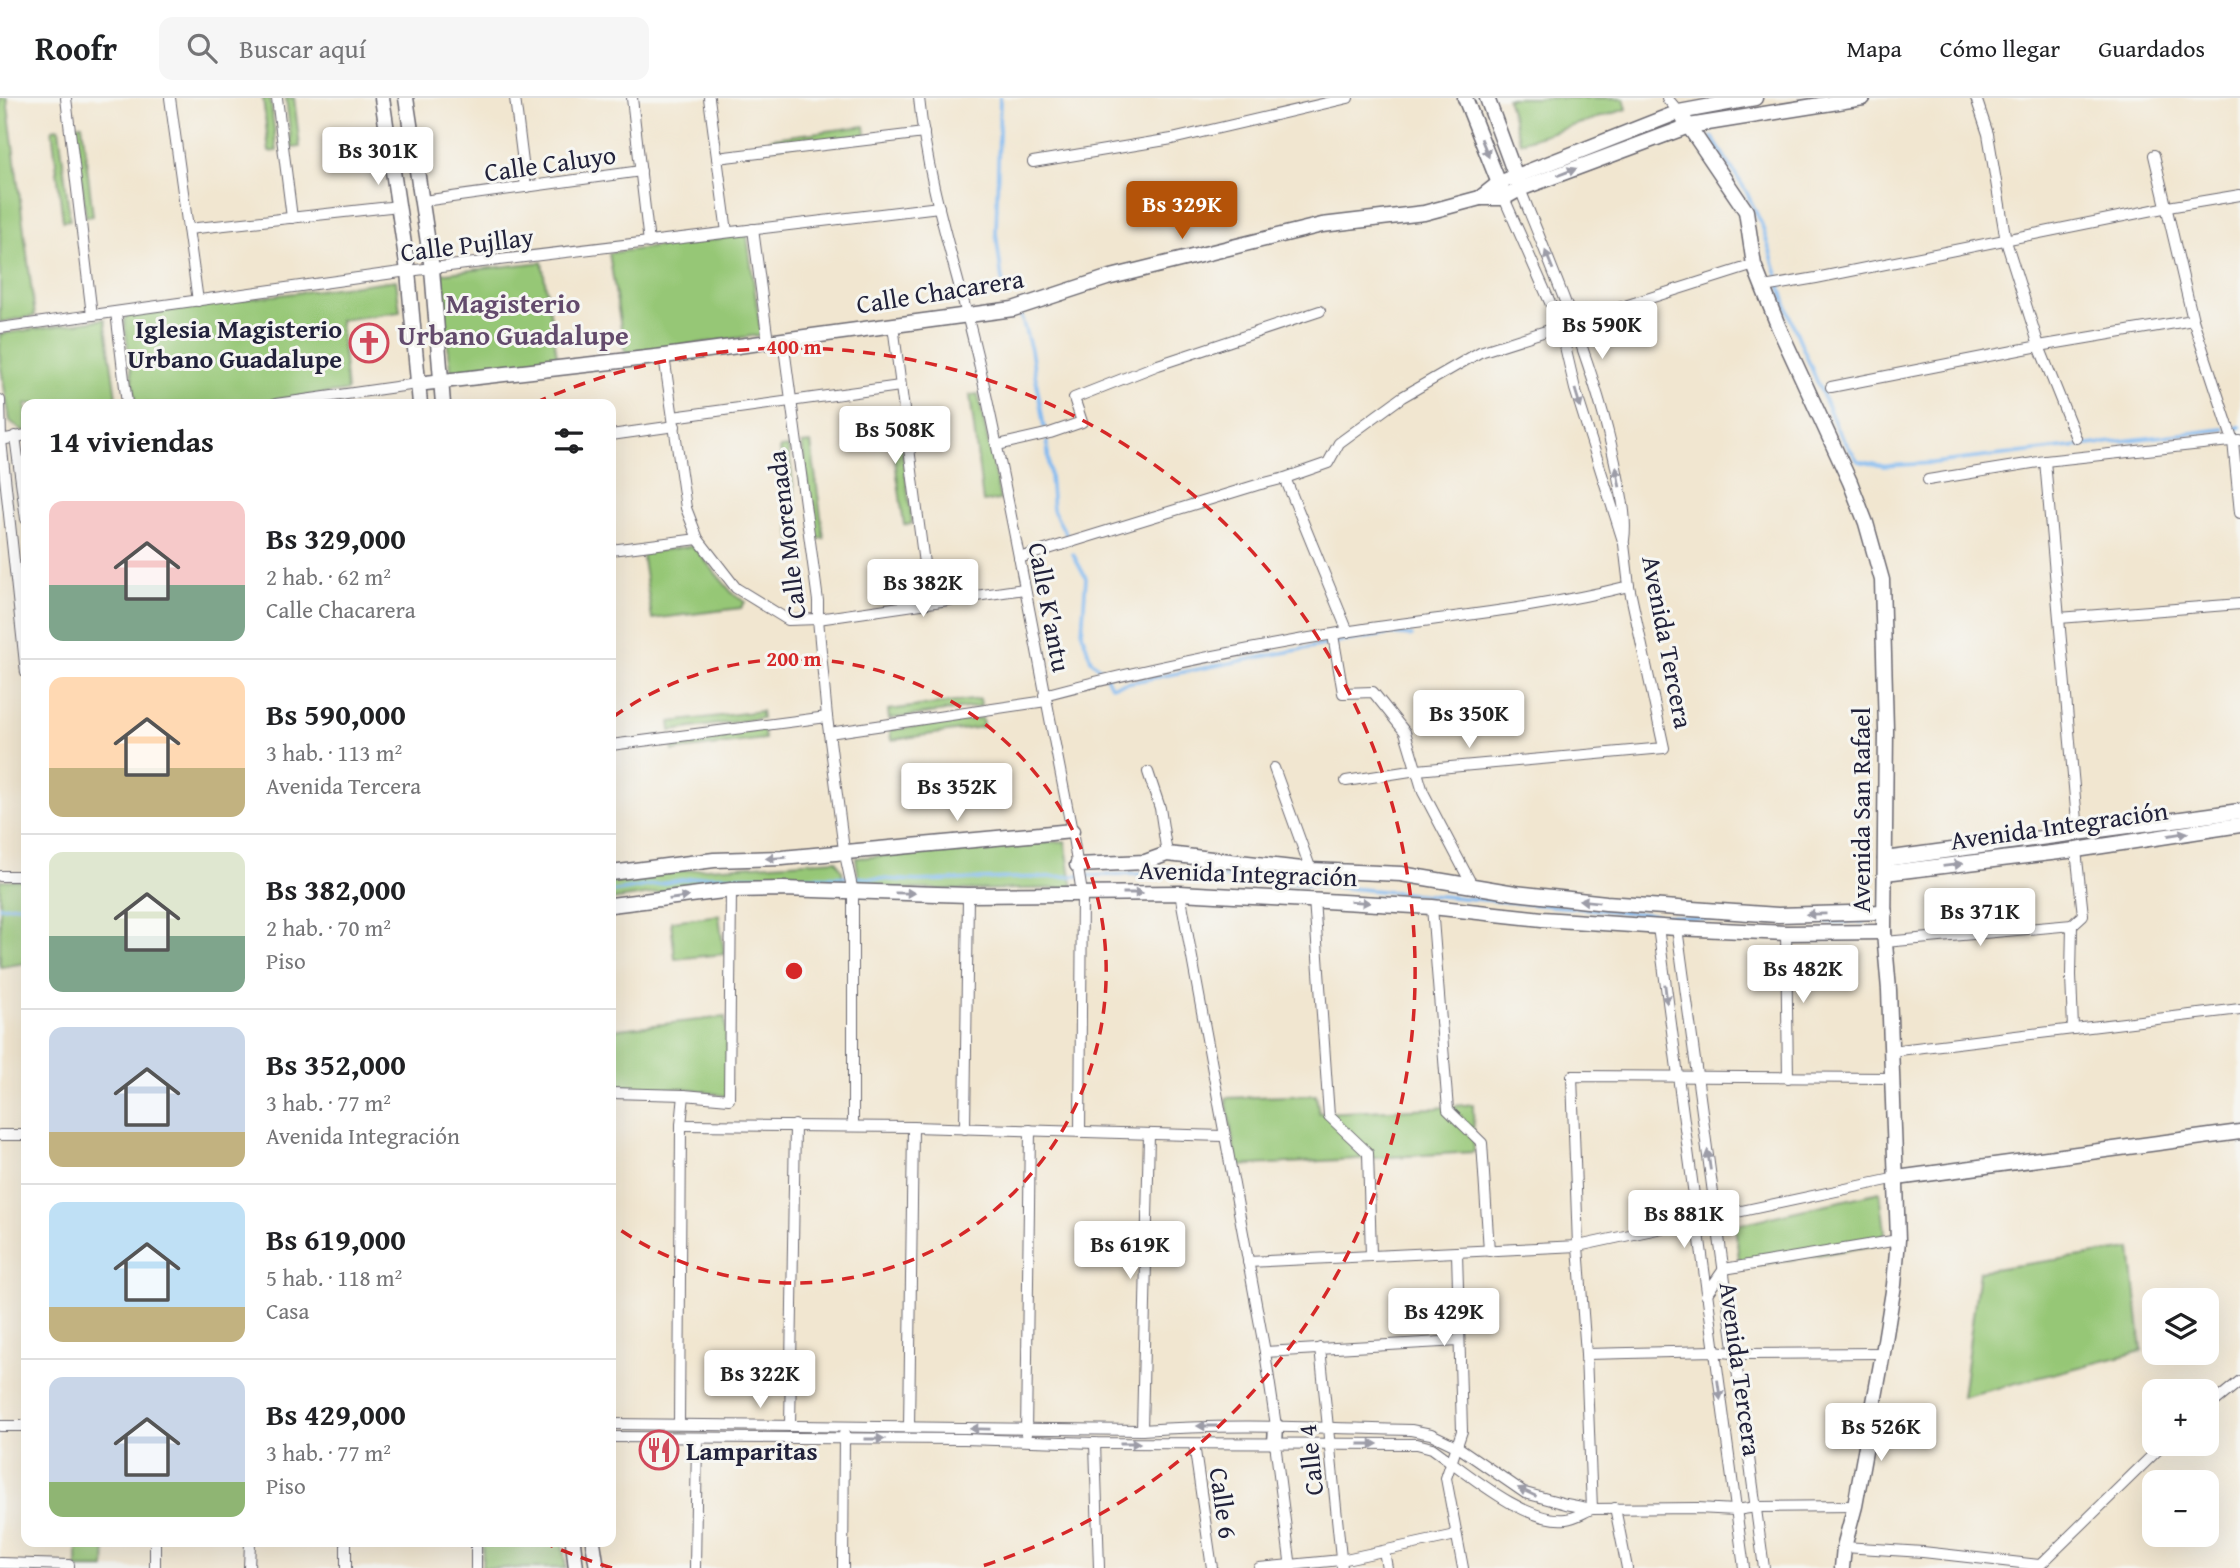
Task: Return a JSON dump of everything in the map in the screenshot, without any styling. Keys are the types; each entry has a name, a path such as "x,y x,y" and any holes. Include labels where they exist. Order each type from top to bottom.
{"street":[{"path":"66,98 92,315"},
{"path":"170,98 198,301"},
{"path":"277,98 292,218"},
{"path":"382,98 408,271 419,399"},
{"path":"406,98 432,269 442,399"},
{"path":"515,98 526,187"},
{"path":"632,98 649,243"},
{"path":"709,98 727,232"},
{"name":"Calle K'antu","path":"919,98 931,177 969,316 998,445 1072,831 1079,878 1080,1132"},
{"path":"1033,162 1172,139 1348,98"},
{"name":"Avenida Tercera","path":"1417,770 1664,748 1629,586 1624,544 1575,388 1560,325 1504,198 1465,98"},
{"name":"Avenida Tercera","path":"1487,98 1575,323 1613,450 1626,525 1624,544"},
{"name":"Avenida San Rafael","path":"1667,98 1746,211 1754,265 1779,328 1850,482 1866,523 1882,580 1886,730 1884,937 1898,1240 1883,1353 1842,1568"},
{"path":"1480,198 1504,198 1518,183 1679,112 1755,98"},
{"path":"1480,198 1499,183 1518,183 1689,126 1863,98"},
{"path":"1976,98 1988,134 2006,241 2039,346 2076,438"},
{"path":"717,158 924,133"},
{"path":"2154,155 2193,320 2237,440 2240,513"},
{"name":"Calle Caluyo","path":"423,201 641,171"},
{"path":"1763,287 2240,195"},
{"name":"Calle Chacarera","path":"417,384 664,356 1013,310 1107,278 1322,225 1424,213 1480,198"},
{"path":"188,229 399,206"},
{"name":"Calle Pujllay","path":"0,328 408,271 939,207"},
{"name":"Calle Morenada","path":"753,229 790,402 818,601 827,717 844,850 853,892 853,1126"},
{"path":"1019,558 1328,463 1339,443 1402,397 1480,352 1754,265"},
{"path":"116,312 126,399"},
{"path":"998,445 1050,433 1082,422 1074,398 1158,365 1320,312"},
{"path":"1831,387 2039,346 2193,320"},
{"path":"893,325 929,603"},
{"path":"664,356 686,508 698,539 736,587 788,620 818,619 1024,589"},
{"path":"311,399 417,384"},
{"path":"616,434 674,421 900,386"},
{"path":"0,400 1,440 21,626"},
{"path":"1,440 21,435"},
{"path":"15,436 21,481"},
{"path":"1928,480 2045,461 2237,440"},
{"path":"2045,461 2078,832"},
{"path":"1285,478 1348,632"},
{"path":"616,549 698,539"},
{"path":"829,733 1045,698 1125,673 1348,632 1585,597 1629,586"},
{"path":"2059,618 2240,604"},
{"path":"1333,635 1343,693 1373,692 1405,732 1423,792 1473,887"},
{"path":"616,744 827,717"},
{"path":"1274,768 1311,870"},
{"path":"1346,781 1417,770"},
{"path":"1148,772 1160,808 1167,855"},
{"name":"Avenida Integración","path":"1885,866 2078,832 2240,811"},
{"name":"Avenida Integración","path":"1885,866 2076,850 2240,825"},
{"path":"616,870 714,860 782,858 844,850 1072,831"},
{"path":"1884,937 2072,925 2083,915 2076,850"},
{"name":"Avenida Integración","path":"616,904 731,890 968,895 1079,878 1167,855 1311,870 1401,874 1473,887 1606,903 1778,915 1885,912"},
{"path":"0,876 21,876"},
{"name":"Avenida Integración","path":"1079,878 1181,893 1432,907 1542,919 1658,927 1884,937"},
{"path":"616,1093 684,1095 729,1100 731,890"},
{"path":"1181,893 1223,1136 1265,1352 1276,1426 1275,1443 1290,1566"},
{"path":"965,1129 968,895"},
{"path":"1314,899 1329,1116 1368,1153 1371,1255"},
{"path":"1432,907 1448,1110 1482,1143 1489,1251"},
{"path":"2072,925 2073,1029"},
{"name":"Avenida Tercera","path":"1658,927 1744,1568"},
{"name":"Avenida Tercera","path":"1677,928 1764,1568"},
{"path":"1786,933 1788,1078"},
{"path":"1891,1051 2240,1009"},
{"path":"1592,1509 1586,1354 1578,1246 1573,1076 1891,1078"},
{"path":"679,1424 681,1125 684,1095"},
{"path":"681,1125 914,1127 1223,1136"},
{"path":"790,1426 795,1125"},
{"path":"909,1427 914,1127"},
{"path":"1026,1443 1030,1130"},
{"path":"1248,1262 1578,1246 1896,1178 2240,1132"},
{"path":"1142,1430 1149,1133"},
{"path":"0,1135 21,1135"},
{"path":"1706,1295 1724,1269 1898,1240"},
{"path":"1457,1253 1462,1431 1446,1478 1463,1568"},
{"path":"1265,1352 1459,1341"},
{"name":"Calle 4","path":"1320,1348 1341,1564"},
{"path":"1586,1354 1714,1351 1883,1353"},
{"path":"2219,1398 2240,1381"},
{"path":"616,1424 1142,1430 1196,1426 1276,1426 1411,1430 1431,1434 1458,1447 1525,1493 1592,1509 1736,1510 1756,1507 1855,1506"},
{"path":"0,1426 21,1426"},
{"path":"843,1568 844,1427"},
{"path":"616,1437 964,1439 1026,1443 1417,1444 1432,1448 1510,1503 1530,1513 1568,1519 1592,1509"},
{"path":"695,1568 697,1439"},
{"path":"1095,1443 1099,1568"},
{"name":"Calle 6","path":"1194,1444 1212,1568"},
{"path":"1844,1547 1923,1552 2038,1567 2152,1456"},
{"path":"1615,1508 1627,1568"},
{"path":"1259,1568 1341,1564 1456,1535"},
{"path":"155,1547 155,1568"},
{"path":"249,1568 250,1547"},
{"path":"346,1547 346,1568"},
{"path":"476,1547 476,1568"},
{"path":"574,1547 576,1568"},
{"path":"594,1547 597,1568"},
{"path":"1384,1551 1387,1568"},
{"path":"0,1563 69,1565 69,1568"}],"green space":[{"path":"0,98 7,98 35,316 0,322"},
{"path":"263,98 270,98 277,151 269,152"},
{"path":"286,98 294,98 300,147 292,148"},
{"path":"1507,98 1624,98 1627,109 1520,142"},
{"path":"82,124 93,216 86,217 75,125"},
{"path":"865,126 866,134 772,147 771,138"},
{"path":"59,128 70,220 63,221 52,129"},
{"path":"747,235 761,335 625,353 609,253"},
{"path":"542,262 558,362 452,375 438,274"},
{"path":"396,280 400,312 340,320 347,391 282,399 135,399 124,320 128,314"},
{"path":"105,319 116,399 21,399 21,430 10,421 0,362 0,334"},
{"path":"978,394 1000,500 983,502 970,395"},
{"path":"900,431 912,524 904,525 891,432"},
{"path":"811,443 824,538 815,539 802,444"},
{"path":"788,447 801,541 792,542 780,448"},
{"path":"693,546 733,594 745,602 741,608 652,619 642,553"},
{"path":"980,699 981,706 889,719 888,710"},
{"path":"761,711 762,718 671,731 670,722"},
{"path":"982,718 983,727 891,740 890,730"},
{"path":"763,729 765,739 673,751 672,742"},
{"path":"1065,841 1073,888 860,888 856,858"},
{"path":"836,860 842,871 843,882 731,882 616,899 616,879 706,868"},
{"path":"0,880 21,880 21,964 0,967"},
{"path":"719,915 724,954 675,959 671,921"},
{"path":"725,1017 730,1097 693,1089 616,1086 616,1029"},
{"path":"1316,1095 1319,1113 1473,1104 1474,1152 1237,1166 1226,1098"},
{"path":"1880,1192 1885,1230 1883,1244 1740,1268 1735,1225"},
{"path":"2131,1249 2142,1351 1962,1397 1979,1271"},
{"path":"77,1547 106,1547 105,1568 77,1568"},
{"path":"483,1547 563,1547 566,1568 482,1568"}],"waterway":[{"path":"1000,98 996,233 1002,280 1009,294"},
{"path":"1712,137 1746,191 1762,225 1790,317 1837,429 1858,461 1884,466 1933,463 2224,429"},
{"path":"1021,316 1031,350 1044,427"},
{"path":"2236,428 2240,427"},
{"path":"1047,442 1053,510 1066,534"},
{"path":"1073,554 1086,578 1082,633 1091,660 1104,672 1111,686 1334,643 1389,634 1412,636"},
{"path":"1937,860 2086,842"},
{"path":"616,891 705,876 851,877 917,881 1174,873 1740,922 1864,922"},
{"path":"0,907 21,905"}],"place":[{"name":"Iglesia Magisterio Urbano Guadalupe","path":"369,343"},
{"name":"Lamparitas","path":"659,1450"}],"district":[{"name":"Magisterio Urbano Guadalupe","path":"513,318"}]}
